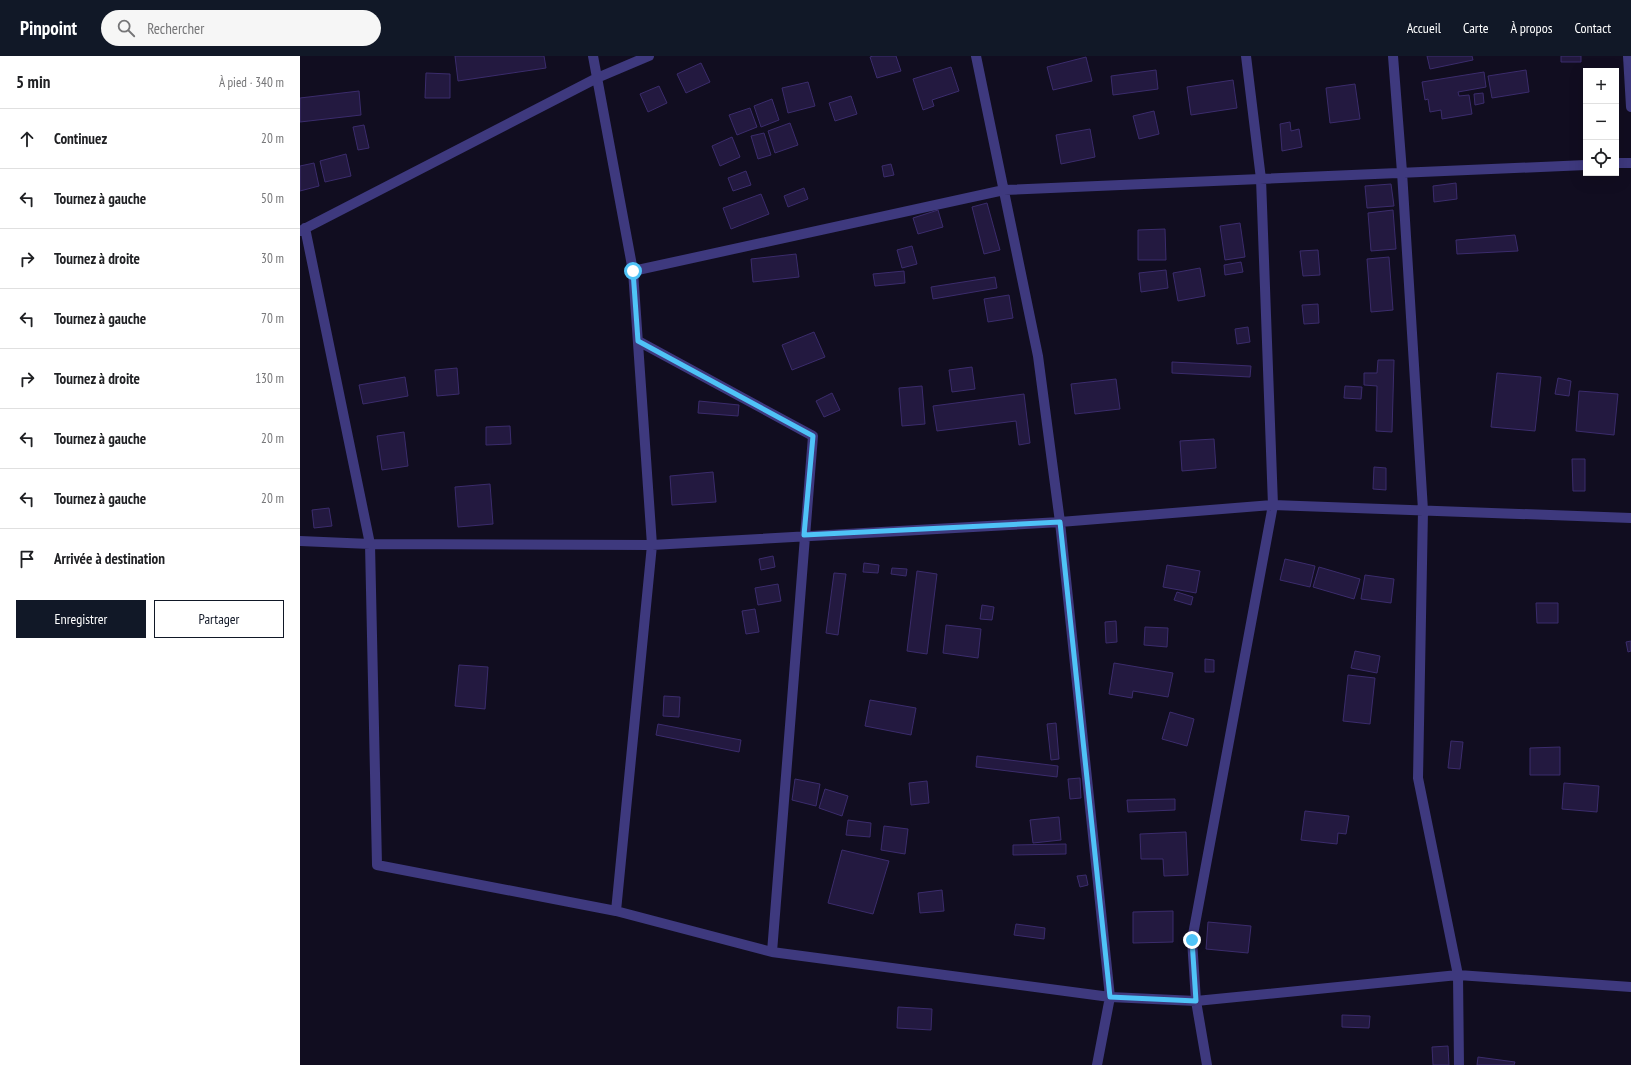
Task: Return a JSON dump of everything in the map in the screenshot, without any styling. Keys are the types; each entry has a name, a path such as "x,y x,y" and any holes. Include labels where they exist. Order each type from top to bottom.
{"street":[{"path":"593,56 633,271 652,545 616,911"},
{"path":"649,56 597,78 302,229 370,544 377,865 616,911 772,952 1110,997 1196,1001 1458,975 1631,987"},
{"path":"976,56 1038,356 1060,522 1110,997 1097,1065"},
{"path":"1206,1065 1196,1001 1192,940 1273,505 1261,179 1246,56"},
{"path":"1393,56 1402,172 1423,510 1418,778 1458,975 1460,1065"},
{"path":"1628,56 1631,107"},
{"path":"1619,163 1631,163"},
{"path":"633,271 1004,190 1583,165"},
{"path":"638,341 813,436 772,952"},
{"path":"300,541 370,544 652,545 804,535 1060,522 1273,505 1631,518"}],"building":[{"path":"455,56 544,56 546,68 458,81"},
{"path":"896,56 901,71 877,78 870,57"},
{"path":"1427,56 1472,56 1473,60 1430,69"},
{"path":"1561,56 1581,56 1581,62 1561,62"},
{"path":"1086,57 1092,81 1053,90 1047,67"},
{"path":"701,63 710,82 686,93 677,74"},
{"path":"951,67 959,91 932,100 934,106 923,110 913,79"},
{"path":"1156,70 1158,89 1113,95 1111,76"},
{"path":"1526,70 1529,92 1492,98 1488,76"},
{"path":"1484,72 1486,87 1458,92 1459,96 1469,95 1472,114 1442,119 1441,110 1430,112 1428,99 1425,100 1422,82"},
{"path":"426,73 450,74 450,98 425,98"},
{"path":"1233,80 1237,108 1191,115 1187,87"},
{"path":"808,82 815,106 788,113 782,88"},
{"path":"1355,84 1360,119 1330,123 1326,88"},
{"path":"659,86 667,103 648,112 640,94"},
{"path":"359,91 361,115 300,122 300,98"},
{"path":"1483,93 1484,103 1475,105 1474,94"},
{"path":"851,96 857,114 835,121 829,103"},
{"path":"772,99 779,120 761,127 754,106"},
{"path":"750,108 757,127 737,135 729,115"},
{"path":"1154,111 1159,134 1139,139 1133,116"},
{"path":"1290,122 1291,131 1299,129 1302,147 1282,151 1280,124"},
{"path":"790,123 798,145 775,153 768,131"},
{"path":"364,125 369,148 358,150 353,127"},
{"path":"1090,129 1095,157 1061,164 1056,135"},
{"path":"764,133 771,155 758,159 751,136"},
{"path":"732,137 740,157 720,166 712,146"},
{"path":"346,154 351,176 325,182 320,161"},
{"path":"314,163 319,186 300,191 300,166"},
{"path":"891,164 894,175 884,177 882,166"},
{"path":"746,171 751,185 733,191 728,178"},
{"path":"1456,183 1457,199 1434,202 1433,186"},
{"path":"1391,184 1394,206 1367,208 1365,186"},
{"path":"804,188 808,199 788,207 784,196"},
{"path":"761,194 769,214 731,229 723,208"},
{"path":"987,203 1000,250 984,254 972,207"},
{"path":"938,210 943,227 918,234 913,218"},
{"path":"1393,210 1396,249 1371,251 1368,213"},
{"path":"1240,223 1245,257 1225,260 1220,226"},
{"path":"1165,229 1166,260 1138,260 1138,230"},
{"path":"1515,235 1518,251 1457,254 1456,240"},
{"path":"912,246 917,264 902,268 897,250"},
{"path":"1318,250 1320,275 1303,276 1300,251"},
{"path":"796,254 799,277 753,282 751,259"},
{"path":"1389,257 1393,310 1371,312 1367,259"},
{"path":"1241,262 1243,272 1225,275 1224,265"},
{"path":"1200,268 1205,296 1178,301 1173,273"},
{"path":"1166,270 1168,288 1141,292 1139,273"},
{"path":"904,271 905,283 875,286 873,274"},
{"path":"995,277 997,288 933,299 931,287"},
{"path":"1009,295 1013,318 988,322 984,299"},
{"path":"1318,304 1319,323 1304,324 1302,305"},
{"path":"1248,327 1250,342 1237,344 1235,329"},
{"path":"814,332 825,357 792,370 782,345"},
{"path":"1378,360 1394,360 1392,432 1376,431 1377,386 1364,385 1364,373 1377,373"},
{"path":"1172,362 1251,366 1250,377 1172,373"},
{"path":"972,367 975,389 952,392 949,370"},
{"path":"457,368 459,394 437,396 435,370"},
{"path":"1497,373 1541,377 1535,431 1491,427"},
{"path":"405,377 408,396 363,404 359,385"},
{"path":"1558,378 1571,381 1569,396 1555,394"},
{"path":"1116,379 1120,409 1075,414 1071,384"},
{"path":"922,386 925,424 902,426 899,388"},
{"path":"1345,386 1362,387 1361,399 1344,398"},
{"path":"1579,391 1618,394 1614,435 1576,431"},
{"path":"832,393 840,410 824,417 816,401"},
{"path":"1024,394 1030,443 1019,445 1016,421 937,431 933,406"},
{"path":"699,401 739,405 738,416 698,413"},
{"path":"510,426 511,444 486,445 486,427"},
{"path":"404,432 408,466 382,470 377,436"},
{"path":"1214,439 1216,468 1182,471 1180,441"},
{"path":"1572,459 1585,459 1585,491 1573,491"},
{"path":"1374,467 1386,468 1386,490 1373,489"},
{"path":"713,472 716,502 672,505 670,476"},
{"path":"490,484 493,524 458,527 455,487"},
{"path":"329,508 332,526 314,528 312,510"},
{"path":"773,556 775,567 761,570 759,559"},
{"path":"1285,559 1315,566 1310,587 1280,580"},
{"path":"864,563 879,565 878,573 863,572"},
{"path":"1167,565 1200,571 1196,593 1163,587"},
{"path":"1319,567 1360,579 1354,599 1313,587"},
{"path":"892,568 907,569 906,576 891,574"},
{"path":"917,571 937,574 927,654 907,651"},
{"path":"834,573 846,574 838,635 826,633"},
{"path":"1365,575 1394,579 1391,603 1361,599"},
{"path":"778,584 781,601 758,605 755,588"},
{"path":"1177,592 1193,597 1191,605 1174,600"},
{"path":"1536,603 1558,603 1558,623 1537,623"},
{"path":"982,605 994,607 992,620 980,619"},
{"path":"755,609 759,632 746,634 742,611"},
{"path":"1116,621 1117,642 1106,643 1105,622"},
{"path":"946,625 981,629 978,658 943,653"},
{"path":"1145,627 1168,628 1167,647 1144,645"},
{"path":"1631,641 1631,651 1628,652 1626,642"},
{"path":"1355,651 1380,656 1377,673 1351,668"},
{"path":"1205,659 1214,660 1214,672 1205,672"},
{"path":"1114,663 1173,673 1168,697 1133,691 1132,698 1109,694"},
{"path":"459,665 488,667 485,709 455,706"},
{"path":"1348,675 1375,678 1370,724 1343,721"},
{"path":"664,696 680,697 679,717 663,716"},
{"path":"870,700 916,708 911,735 865,726"},
{"path":"1170,712 1194,719 1187,746 1162,739"},
{"path":"1056,723 1059,759 1051,760 1047,724"},
{"path":"658,724 741,740 739,752 656,735"},
{"path":"1451,741 1463,742 1460,769 1448,768"},
{"path":"1560,747 1560,775 1530,775 1530,748"},
{"path":"977,756 1058,766 1057,777 976,767"},
{"path":"1080,778 1081,798 1070,799 1068,779"},
{"path":"795,779 820,784 816,806 792,800"},
{"path":"927,781 929,803 911,805 909,783"},
{"path":"1564,783 1599,786 1597,812 1562,809"},
{"path":"825,789 848,796 842,816 819,808"},
{"path":"1175,799 1175,810 1128,812 1127,800"},
{"path":"1305,811 1349,816 1346,834 1338,833 1337,844 1301,840"},
{"path":"1059,817 1061,840 1033,843 1030,820"},
{"path":"848,820 871,823 870,837 846,835"},
{"path":"884,826 908,829 905,854 881,850"},
{"path":"1186,832 1188,875 1164,876 1163,859 1141,859 1140,834"},
{"path":"1066,844 1066,854 1013,855 1013,845"},
{"path":"842,850 889,861 873,914 828,903"},
{"path":"1086,875 1088,885 1080,887 1077,876"},
{"path":"942,890 944,911 920,913 918,893"},
{"path":"1173,911 1173,942 1133,943 1133,912"},
{"path":"1208,922 1251,926 1248,953 1206,949"},
{"path":"1016,924 1045,928 1044,939 1014,935"},
{"path":"898,1007 932,1009 931,1030 897,1028"},
{"path":"1342,1015 1370,1016 1369,1028 1342,1027"},
{"path":"1448,1046 1449,1065 1433,1065 1432,1047"},
{"path":"1478,1057 1515,1062 1514,1065 1477,1065"}],"route":[{"path":"633,271 638,341 813,436 804,535 1060,522 1110,997 1196,1001 1192,940"}]}
